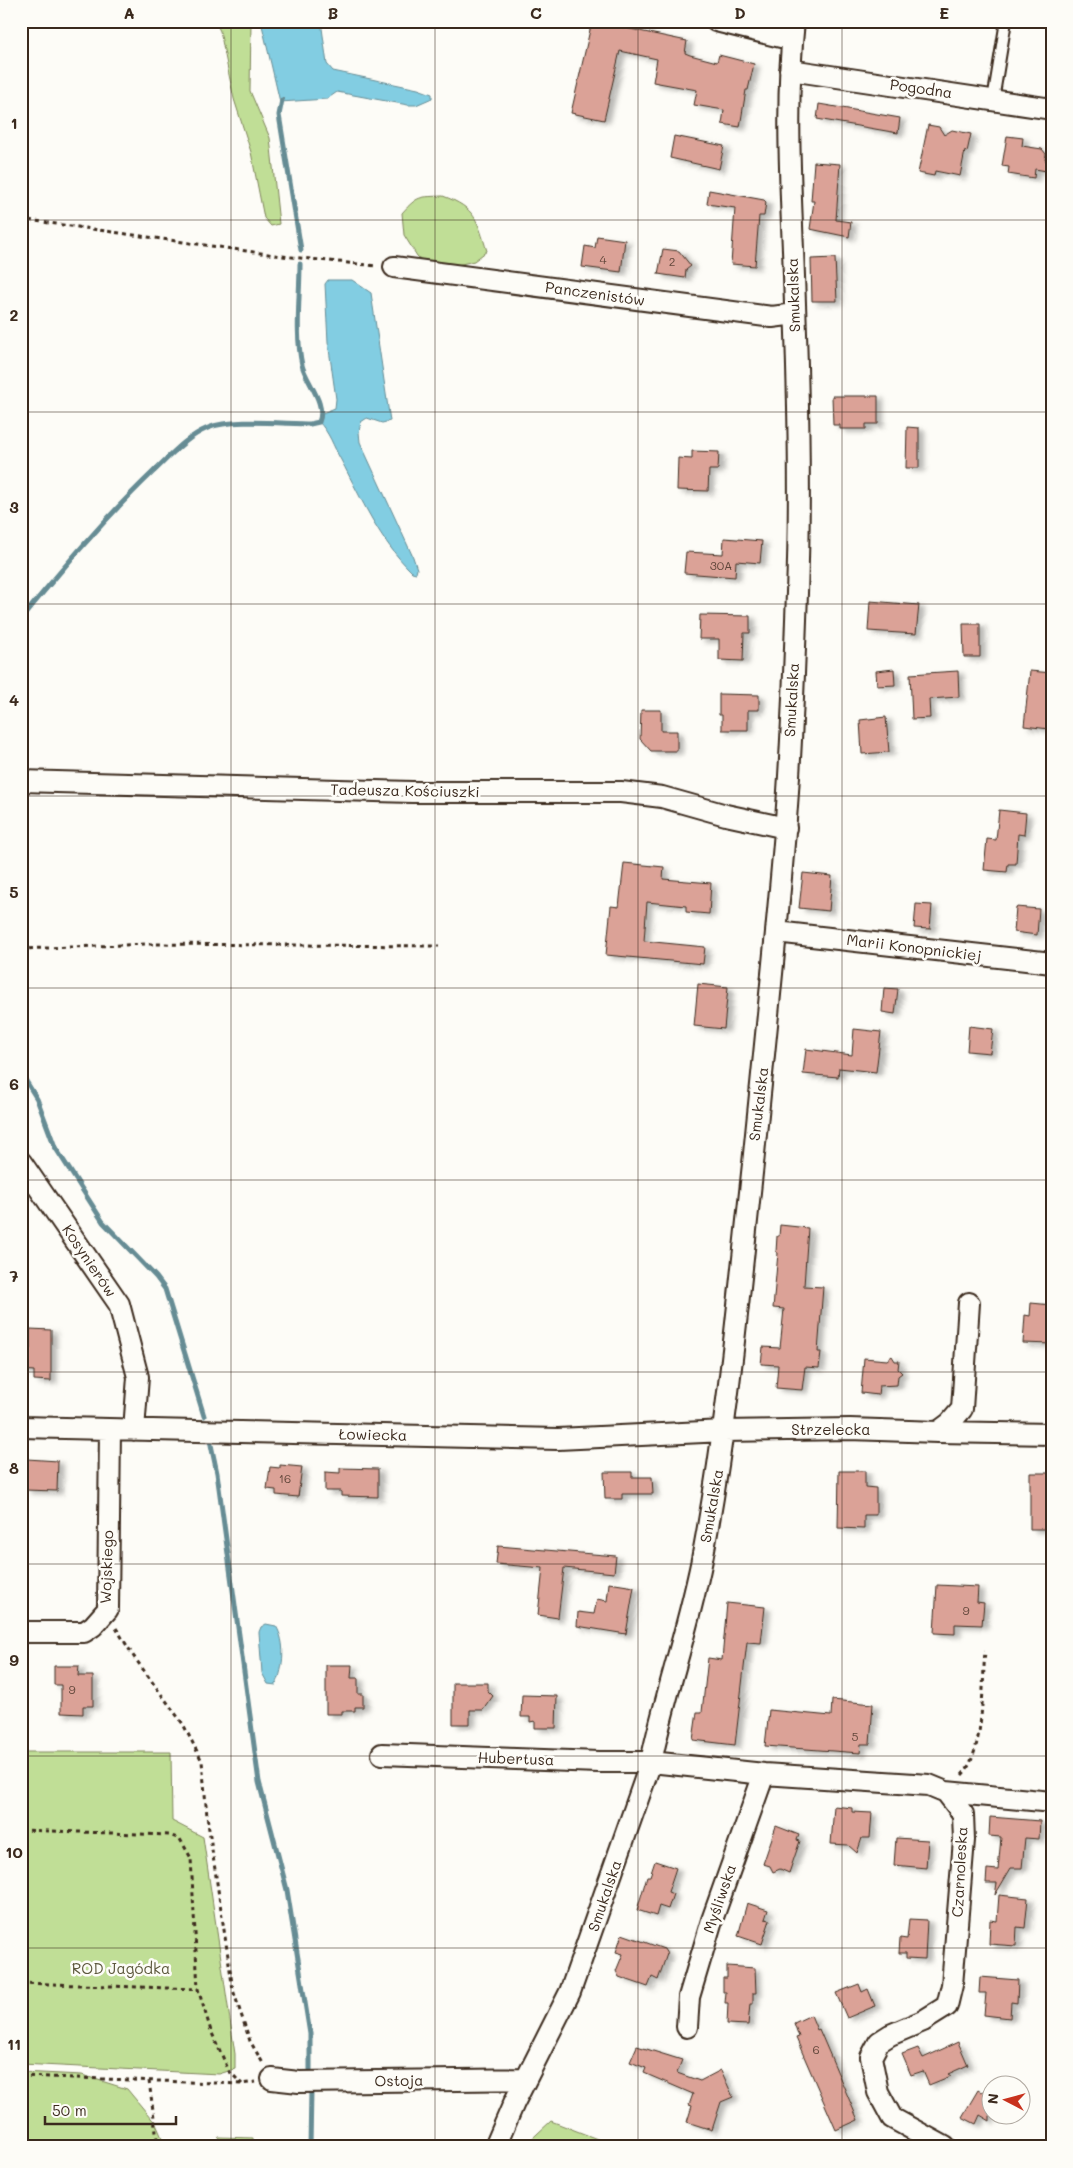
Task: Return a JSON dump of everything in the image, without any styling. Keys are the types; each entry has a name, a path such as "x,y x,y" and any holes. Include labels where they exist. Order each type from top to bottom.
{"street":[{"path":"716,21 781,37 793,29"},
{"name":"Smukalska","path":"495,2147 526,2079 570,1992 651,1762 658,1728 692,1608 704,1552 724,1431 766,1050 786,828 797,590 798,489 795,314 788,142 793,29"},
{"name":"Pogodna","path":"790,70 1052,109"},
{"name":"Panczenistów","path":"394,267 772,317 795,314"},
{"name":"Tadeusza Kościuszki","path":"21,781 412,792 621,792 662,797 726,815 786,828"},
{"name":"Marii Konopnickiej","path":"776,932 1052,963"},
{"name":"Kosynierów","path":"21,1162 119,1304 138,1377 134,1430"},
{"path":"938,1432 950,1423 962,1409 969,1303"},
{"name":"Łowiecka","path":"21,1427 558,1439 724,1431"},
{"name":"Strzelecka","path":"724,1431 850,1429 1052,1434"},
{"name":"Wojskiego","path":"21,1632 84,1632 93,1626 108,1609 110,1430"},
{"name":"Hubertusa","path":"382,1754 599,1762 651,1762"},
{"path":"651,1762 764,1774 928,1784 946,1792 1052,1802"},
{"name":"Myśliwska","path":"687,2027 689,1997 707,1938 764,1774"},
{"name":"Czarnoleska","path":"945,2147 892,2118 878,2092 871,2058 879,2042 890,2034 923,2021 946,2006 952,1985 964,1840 962,1814 946,1792"},
{"name":"Ostoja","path":"272,2079 299,2082 526,2079"}],"lane":[{"path":"993,100 1006,21"}],"path":[{"path":"21,219 282,256 394,267"},
{"path":"21,949 148,944 439,946"},
{"path":"108,1609 134,1657 183,1724 202,1761 207,1816 232,1990 250,2041 272,2079"},
{"path":"946,1792 967,1770 979,1740 985,1651"},
{"path":"21,1830 169,1835 180,1839 191,1858 198,1988 212,2031 229,2070 242,2084 21,2076"},
{"path":"21,1983 198,1988"},
{"path":"149,2082 158,2147"}],"green space":[{"path":"215,21 251,21 250,91 270,138 279,224 271,226 264,218 251,152 234,99 220,31"},
{"path":"443,196 462,205 474,216 487,251 474,261 457,265 427,265 417,256 404,235 402,213 407,207 420,198"},
{"name":"ROD Jagódka","path":"21,1752 171,1752 172,1821 203,1837 235,2054 235,2069 219,2074 21,2064"},
{"path":"21,2072 82,2075 127,2089 156,2124 166,2147 21,2147"},
{"path":"551,2121 605,2142 611,2147 523,2147"},
{"path":"219,2137 253,2138 253,2147 212,2147"}],"water":[{"path":"261,21 321,21 327,64 333,71 418,89 432,94 432,98 416,105 408,105 337,92 327,99 280,102"},
{"path":"328,280 352,280 371,293 390,421 382,423 367,418 361,422 360,442 413,557 417,569 416,573 412,572 400,560 390,547 364,505 328,435 318,421 320,414 335,408 336,399 328,342 325,284"},
{"path":"266,1624 276,1626 283,1647 281,1670 276,1685 268,1684 262,1673 259,1632 261,1627"}],"building":[{"path":"592,21 687,41 685,53 690,55 717,62 719,55 754,64 748,90 746,90 740,127 722,124 724,110 694,105 697,90 653,82 657,59 620,51 604,120 571,113"},
{"path":"819,104 900,118 898,133 817,119"},
{"path":"928,125 939,127 944,135 952,130 971,134 960,176 935,171 934,176 918,173"},
{"path":"674,136 724,146 719,169 670,158"},
{"path":"1007,136 1023,138 1022,146 1042,149 1046,154 1045,160 1052,167 1052,172 1035,169 1034,178 1008,174 1009,167 1002,166"},
{"path":"814,162 840,164 836,220 851,222 849,237 810,229 814,201 811,201"},
{"path":"709,190 764,200 766,202 764,216 759,216 755,266 731,264 735,208 707,204"},
{"path":"597,236 625,240 621,272 582,267 585,246 595,248"},
{"path":"663,249 679,251 691,266 686,270 685,278 658,274"},
{"path":"835,258 837,301 812,301 811,259"},
{"path":"832,396 878,396 878,424 866,424 866,429 840,429 840,425 833,425"},
{"path":"907,427 919,428 919,468 906,468"},
{"path":"692,451 719,452 718,470 709,470 708,491 677,490 678,458 692,459"},
{"path":"724,538 762,541 760,563 736,561 735,577 684,573 686,552 723,554"},
{"path":"870,601 919,605 916,634 868,631"},
{"path":"700,615 750,616 750,633 744,633 743,661 719,660 719,639 699,639"},
{"path":"963,624 980,624 980,657 964,657"},
{"path":"894,669 895,685 877,686 876,671"},
{"path":"958,671 959,697 929,699 930,718 912,719 910,674"},
{"path":"1030,671 1052,673 1052,704 1049,729 1024,726"},
{"path":"719,694 759,695 759,710 748,710 748,730 722,730 722,715 719,715"},
{"path":"641,710 661,710 661,731 677,731 677,751 651,751 640,739"},
{"path":"886,717 889,752 862,754 860,720"},
{"path":"999,810 1026,813 1024,835 1018,834 1016,864 1008,864 1007,872 984,870 987,839 996,840"},
{"path":"624,863 664,867 663,879 711,883 709,914 686,912 686,906 647,902 644,941 705,947 703,964 606,955 611,906 619,907"},
{"path":"803,873 832,876 829,911 799,908"},
{"path":"916,904 932,905 930,929 914,928"},
{"path":"1016,907 1039,909 1037,935 1014,932"},
{"path":"698,984 728,987 724,1029 694,1026"},
{"path":"884,988 898,989 895,1014 882,1012"},
{"path":"969,1026 993,1029 990,1053 967,1051"},
{"path":"854,1029 881,1032 876,1072 839,1068 838,1077 803,1074 806,1049 852,1055"},
{"path":"780,1225 808,1228 804,1286 823,1287 818,1352 821,1352 819,1368 805,1367 802,1390 776,1388 778,1365 761,1364 763,1347 780,1348 784,1309 773,1308 778,1253 776,1252 777,1236 779,1236"},
{"path":"1031,1303 1052,1305 1052,1344 1023,1343 1025,1315 1030,1316"},
{"path":"30,1329 51,1330 51,1381 34,1380 34,1371 21,1370 21,1349 30,1349"},
{"path":"892,1356 895,1361 899,1361 898,1369 902,1373 898,1376 897,1385 879,1386 878,1395 861,1393 864,1358 887,1360"},
{"path":"27,1459 58,1461 57,1491 25,1490"},
{"path":"280,1465 302,1467 298,1497 276,1495 276,1490 267,1489 270,1467 280,1468"},
{"path":"340,1468 378,1469 378,1497 341,1496 341,1491 325,1491 325,1472 340,1473"},
{"path":"839,1471 865,1471 865,1487 876,1488 876,1515 864,1515 864,1529 838,1528"},
{"path":"604,1472 632,1472 632,1477 652,1477 653,1494 622,1494 622,1499 605,1499"},
{"path":"1030,1473 1052,1473 1052,1529 1030,1529"},
{"path":"498,1546 616,1556 614,1573 564,1568 558,1618 538,1615 543,1568 496,1564"},
{"path":"609,1583 634,1587 626,1634 577,1626 578,1612 594,1614 597,1599 607,1601"},
{"path":"937,1585 978,1587 977,1602 984,1603 982,1625 955,1624 955,1634 934,1633"},
{"path":"727,1603 765,1607 761,1643 747,1642 735,1745 693,1740 697,1712 702,1712 708,1658 722,1660"},
{"path":"326,1665 352,1665 351,1678 358,1678 358,1694 363,1694 363,1707 355,1707 355,1711 342,1711 342,1714 326,1714"},
{"path":"54,1666 79,1666 78,1676 93,1676 93,1706 83,1706 83,1714 61,1713 61,1685 54,1685"},
{"path":"453,1683 488,1683 488,1691 493,1696 483,1710 470,1710 470,1724 453,1724"},
{"path":"522,1695 557,1696 556,1728 535,1728 535,1721 530,1722 530,1717 521,1717"},
{"path":"832,1700 873,1704 870,1744 861,1744 860,1753 765,1746 769,1710 831,1716"},
{"path":"834,1806 852,1808 852,1812 872,1813 870,1838 862,1838 857,1853 848,1845 831,1844"},
{"path":"990,1817 1040,1821 1039,1839 1025,1838 1022,1868 1011,1868 995,1895 997,1883 986,1883 987,1869 998,1870 1001,1837 989,1836"},
{"path":"776,1826 799,1835 797,1840 800,1841 789,1873 780,1869 773,1872 770,1866 763,1864"},
{"path":"896,1838 928,1840 926,1868 894,1865"},
{"path":"655,1861 676,1868 668,1892 673,1894 668,1909 659,1906 656,1916 637,1910 647,1876 650,1876"},
{"path":"999,1895 1028,1898 1025,1928 1017,1927 1016,1946 989,1944 990,1920 997,1921"},
{"path":"747,1903 768,1910 765,1919 770,1920 762,1944 738,1936"},
{"path":"909,1919 927,1920 925,1959 906,1958 906,1953 899,1953 900,1938 907,1939"},
{"path":"622,1934 664,1949 667,1954 658,1980 652,1977 648,1987 619,1977 616,1971 623,1954 616,1952"},
{"path":"727,1966 755,1968 756,1993 753,1993 753,2004 750,2004 748,2025 727,2024 728,2003 725,2003 726,1992 723,1992 723,1978 727,1978"},
{"path":"980,1977 1018,1980 1017,2003 1011,2002 1010,2018 984,2015 986,1993 979,1993"},
{"path":"859,1984 862,1992 868,1989 875,2006 847,2018 836,1993"},
{"path":"811,2015 817,2030 819,2029 858,2120 836,2130 796,2038 799,2037 794,2023"},
{"path":"958,2042 968,2065 948,2074 951,2076 929,2085 923,2071 911,2075 902,2054 918,2048 923,2058"},
{"path":"637,2046 682,2060 677,2073 700,2081 721,2070 733,2097 721,2102 712,2130 687,2122 692,2106 689,2105 693,2094 644,2073 646,2068 630,2062"},
{"path":"978,2090 980,2091 980,2115 976,2124 962,2117"}],"waterway":[{"path":"282,100 279,115 301,250"},
{"path":"21,619 101,525 172,453 193,436 208,428 230,423 310,424 319,422 321,415 320,407 304,372 300,353 298,328 300,264"},
{"path":"21,1073 37,1099 55,1147 103,1222 156,1277 165,1289 204,1416"},
{"path":"210,1440 217,1473 259,1782 287,1890 310,2034 310,2075"},
{"path":"310,2147 311,2091"}]}
